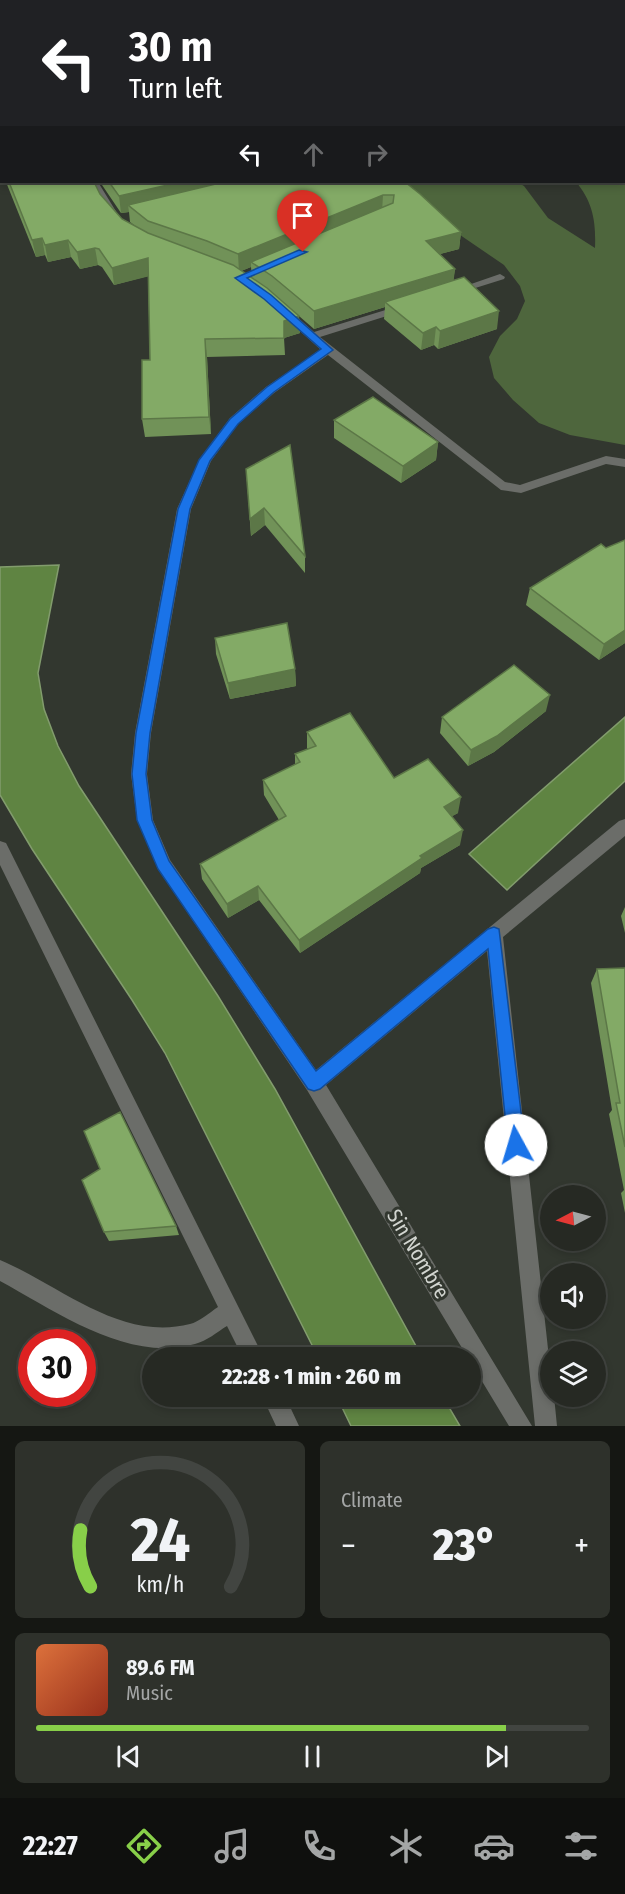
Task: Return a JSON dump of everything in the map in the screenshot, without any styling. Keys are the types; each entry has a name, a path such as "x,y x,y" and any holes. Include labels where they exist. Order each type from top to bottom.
{"street":[{"path":"94,183 118,220"},
{"path":"446,294 500,277"},
{"path":"275,303 328,350 501,486 521,489 606,460 625,463"},
{"path":"313,336 412,304"},
{"name":"Sin Nombre","path":"328,350 270,390 234,421 205,460 184,509 143,733 139,774 145,820 164,864 314,1083 521,1426"},
{"path":"314,1083 625,826"},
{"path":"0,848 249,1347"},
{"path":"494,934 546,1426"},
{"path":"0,1269 97,1323 155,1339 195,1334 231,1311"},
{"path":"278,1407 288,1426"}],"shaded area":[{"path":"393,183 519,183 524,186 548,218 595,248 592,213 577,183 625,183 625,445 570,435 539,423 513,400 494,378 489,357 500,336 517,319 525,301 520,286 504,265 463,237"},
{"path":"59,565 38,673 44,709 58,746 79,786 218,996 275,1089 417,1347 313,1347 165,1053 32,849 0,795 0,567"},
{"path":"625,717 625,781 507,890 469,854"},
{"path":"342,1407 449,1407 460,1426 351,1426"}],"building":[{"path":"9,183 94,183 100,194 122,219 148,233 233,265 267,288 299,316 284,321 284,338 205,339 209,417 142,419 142,360 150,360 148,258 112,268 99,249 77,252 68,240 45,245 42,238 32,240"},
{"path":"110,183 177,183 119,196"},
{"path":"220,183 406,183 461,232 426,241 455,269 314,311 272,276 251,262 393,203 394,195 383,195 238,254 148,221 128,205"},
{"path":"464,277 499,311 440,331 436,327 423,333 385,302"},
{"path":"373,397 438,442 403,466 334,420"},
{"path":"290,445 305,556 264,508 250,519 246,469"},
{"path":"625,540 625,630 604,644 530,588 601,544 606,548"},
{"path":"287,623 295,669 228,683 215,638"},
{"path":"514,665 550,695 497,736 471,750 442,717"},
{"path":"350,713 394,778 428,759 461,797 444,807 463,830 420,856 422,858 299,940 258,886 227,904 200,864 286,816 263,780 300,762 295,754 316,746 307,732"},
{"path":"625,968 625,1147 616,1103 620,1103 597,969"},
{"path":"120,1112 176,1226 104,1232 82,1180 100,1169 84,1131"}],"route":[{"path":"303,252 239,278 267,297 328,350 270,390 234,421 205,460 184,509 143,733 139,774 145,820 164,864 314,1083 494,934 516,1145"}]}
